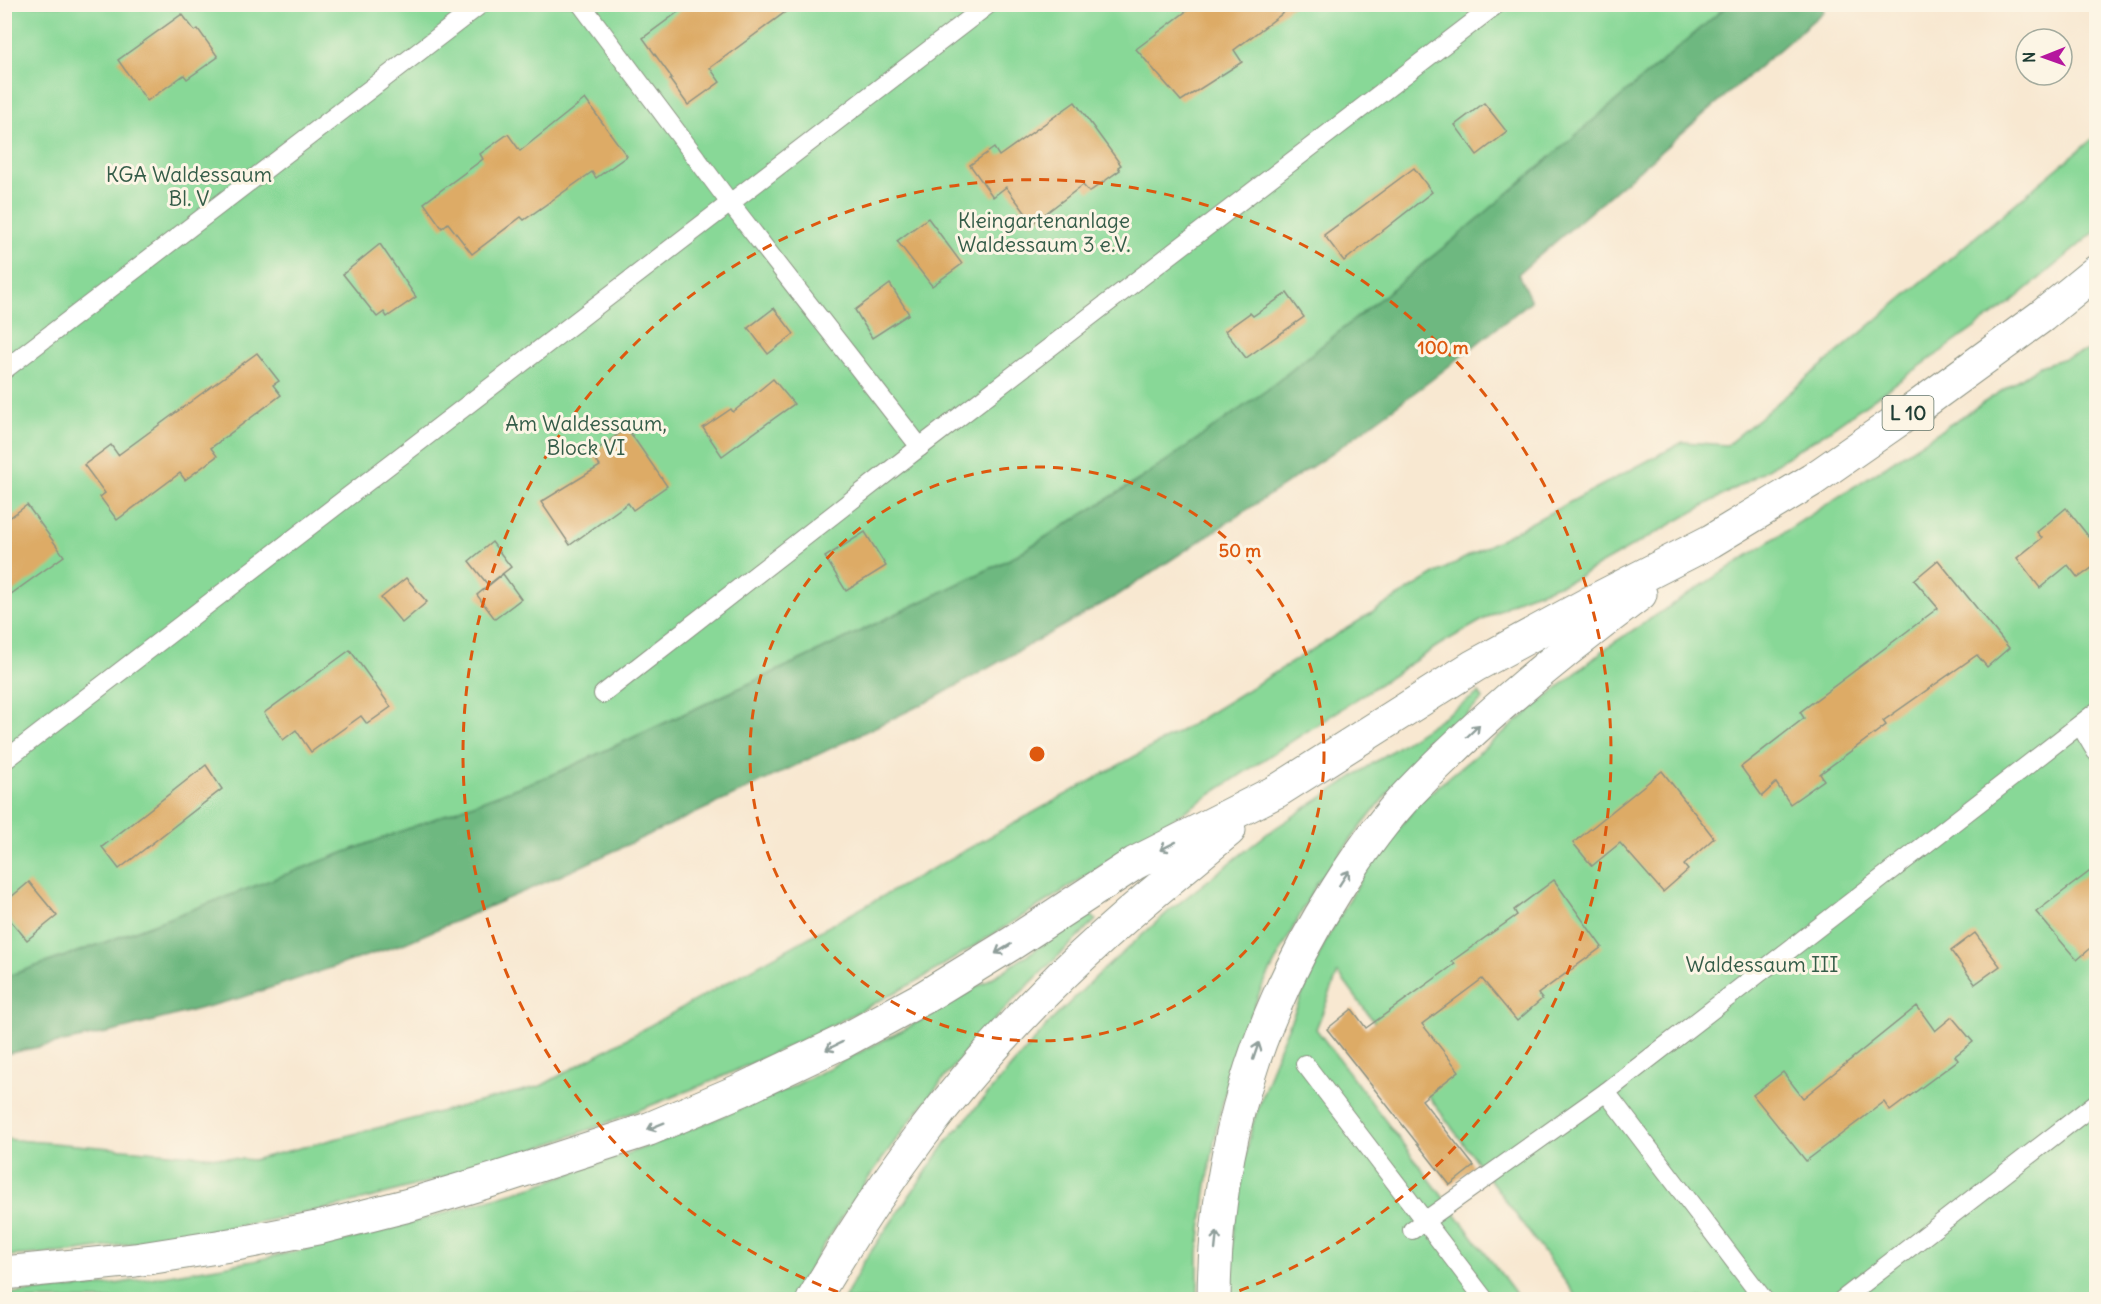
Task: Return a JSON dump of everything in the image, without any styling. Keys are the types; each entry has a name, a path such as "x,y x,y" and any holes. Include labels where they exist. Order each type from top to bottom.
{"highway":[{"name":"L 10","path":"1711,541 1812,480 1920,405 2042,316 2097,272"},
{"path":"4,1273 135,1260 322,1227 409,1205 649,1129 741,1090 842,1042 964,973 1135,863 1277,791 1474,666 1711,541"},
{"path":"1214,1299 1215,1255 1222,1186 1236,1114 1256,1049 1288,975 1313,926 1348,872 1409,793 1498,706 1617,611 1711,541"},
{"path":"813,1299 892,1173 943,1106 993,1047 1046,991 1145,899 1277,791"}],"lane":[{"path":"4,370 481,4"},
{"path":"581,4 730,203 920,447"},
{"path":"4,761 989,4"},
{"path":"603,694 920,447 1497,4"},
{"path":"1418,1225 1606,1092 2097,712"},
{"path":"2080,725 2097,752"},
{"path":"1305,1064 1418,1225 1485,1299"},
{"path":"1606,1092 1764,1299"},
{"path":"1842,1299 2097,1103"}],"green space":[{"path":"1729,4 1822,5 1824,11 1518,274 1531,301 1430,381 1328,456 1118,595 935,698 562,875 405,943 240,998 116,1031 5,1054 5,977 103,943 559,772 1010,559 1142,478 1267,390 1464,231"},
{"path":"4,5 1729,5 1464,231 1267,390 1142,478 1010,559 559,772 103,943 5,977"},
{"path":"2096,136 2096,231 2010,303 1825,433 1751,479 1573,580 1521,598 1439,645 1063,891 921,979 817,1033 715,1080 494,1164 340,1206 198,1234 71,1252 5,1256 5,1139 253,1160 541,1086 1184,729 1433,575 1683,442 1727,445"},
{"name":"Waldessaum III","path":"2096,348 2096,1299 1578,1299 1338,973 1316,1029 1520,1299 1230,1300 1231,1253 1237,1198 1252,1126 1279,1048 1325,942 1364,874 1420,801 1610,645 2040,366"},
{"path":"1479,693 1483,699 1394,785 1317,883 1261,989 1235,1056 1218,1120 1198,1254 1198,1299 844,1300 863,1263 948,1140 1051,1021 1102,971 1169,911 1268,833"},
{"path":"1089,913 1096,920 1002,1012 909,1123 835,1228 791,1299 5,1300 5,1294 109,1285 253,1261 376,1233 532,1187 660,1142 788,1089 907,1028 1002,972"}],"building":[{"path":"689,4 796,4 710,68 720,82 688,105 643,38"},
{"path":"1196,4 1295,4 1234,50 1242,62 1181,101 1136,49"},
{"path":"182,14 195,31 198,29 218,57 187,79 184,75 147,101 118,60"},
{"path":"585,99 627,156 596,178 592,172 524,220 521,217 472,254 448,223 442,228 424,203 483,159 480,154 508,134 520,151"},
{"path":"1075,102 1121,165 1118,167 1120,170 1089,192 1083,185 1033,223 1006,187 993,197 970,165 994,148 999,156"},
{"path":"1484,103 1507,132 1477,155 1455,125"},
{"path":"1414,168 1432,192 1344,261 1324,235"},
{"path":"928,218 962,264 932,286 897,241"},
{"path":"380,244 416,297 387,317 384,312 377,317 343,274"},
{"path":"890,284 909,314 872,338 855,310"},
{"path":"1287,293 1304,317 1246,358 1225,331 1250,313 1253,316"},
{"path":"774,308 794,334 768,354 748,328"},
{"path":"257,353 279,381 273,385 281,395 211,448 217,456 185,480 180,473 117,520 100,497 105,493 84,465 111,445 118,455"},
{"path":"773,379 794,404 722,456 703,428 731,409 733,412"},
{"path":"627,428 667,486 633,510 628,503 570,545 541,502 600,466 591,454"},
{"path":"27,505 64,556 4,599 4,522"},
{"path":"2066,508 2097,547 2097,564 2078,578 2068,565 2040,588 2017,558 2042,538 2037,532"},
{"path":"865,532 886,566 846,591 825,557"},
{"path":"492,542 511,567 488,585 469,561"},
{"path":"1938,560 2009,648 1987,667 1977,655 1883,721 1886,725 1820,774 1824,780 1790,804 1776,783 1762,796 1741,767 1804,718 1800,712 1938,608 1914,580"},
{"path":"503,574 521,599 495,619 477,595"},
{"path":"406,578 427,602 402,623 381,598"},
{"path":"350,650 391,707 367,724 361,716 311,752 296,730 283,740 264,713"},
{"path":"206,765 222,789 119,869 102,847"},
{"path":"1662,771 1714,838 1684,865 1688,870 1663,892 1620,843 1592,866 1573,843"},
{"path":"2097,866 2097,943 2077,960 2036,912"},
{"path":"1554,880 1602,947 1538,994 1542,999 1517,1021 1482,979 1422,1024 1459,1071 1422,1100 1474,1166 1450,1185 1327,1029 1352,1009 1366,1028 1455,964 1452,961 1517,915 1514,910"},
{"path":"29,882 57,916 27,940 4,913 4,903"},
{"path":"1975,933 2000,966 1975,984 1951,951"},
{"path":"1917,1006 1935,1031 1952,1017 1973,1042 1955,1056 1958,1060 1890,1111 1884,1102 1806,1161 1753,1095 1783,1072 1803,1098"}],"park label":[{"name":"KGA Waldessaum Bl. V","path":"189,187"},
{"name":"Kleingartenanlage Waldessaum 3 e.V.","path":"1044,233"},
{"name":"Am Waldessaum, Block VI","path":"586,436"}]}
